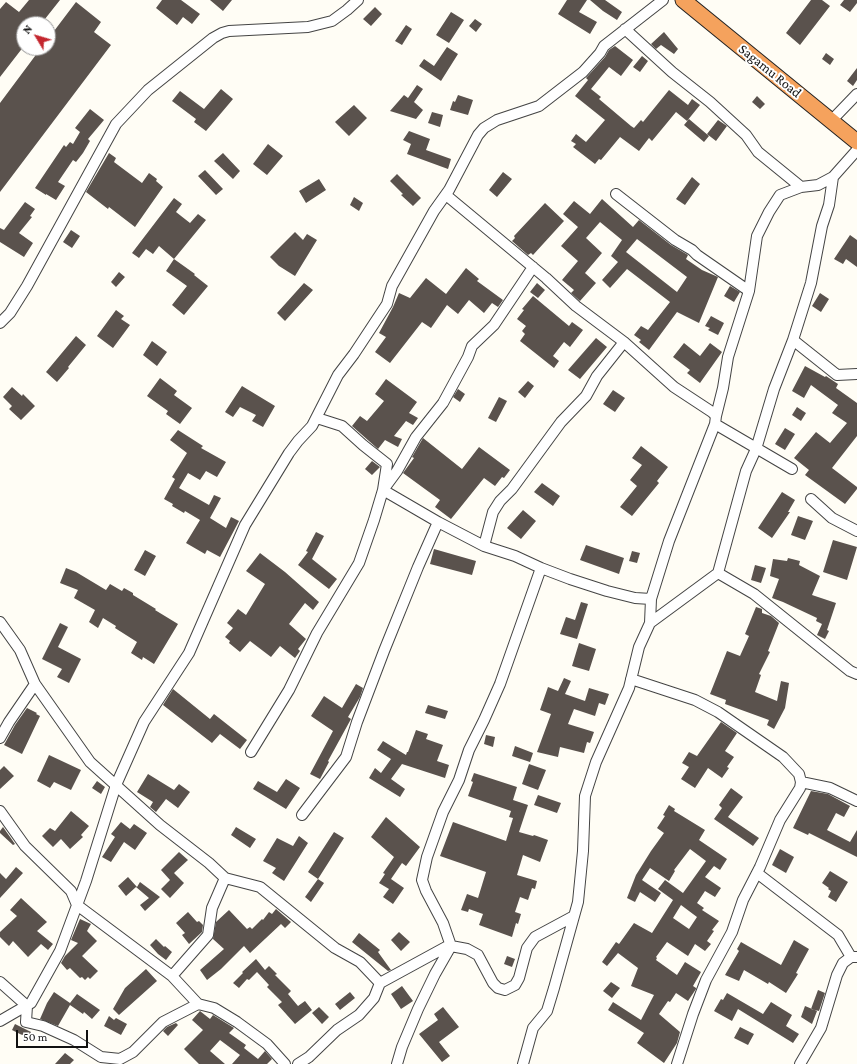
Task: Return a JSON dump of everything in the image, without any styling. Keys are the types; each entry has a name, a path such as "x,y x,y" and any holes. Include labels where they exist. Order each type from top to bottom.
{"highway":[{"name":"Sagamu Road","path":"683,0 857,142"}],"street":[{"path":"0,323 10,313 28,286 116,124 148,90 222,33 229,31 308,27 332,21 358,0"},
{"path":"0,1021 31,1003 60,951 77,905 116,785 144,722 189,652 245,525 289,453 312,426 338,375 354,354 387,304 392,286 434,211 446,195 478,135 484,128 497,120 540,106 583,72 604,46 663,0"},
{"path":"625,29 672,72 710,102 746,135 758,152 801,187"},
{"path":"831,121 857,94"},
{"path":"523,1064 533,1028 547,1011 578,902 583,851 585,796 596,762 629,688 639,647 650,623 651,599 669,541 716,420 728,357 749,291 757,236 769,212 780,195 801,187 818,185 833,177 857,150"},
{"path":"650,623 718,573 746,471 756,449 774,389 793,340 812,283 822,226 829,205 833,177"},
{"path":"616,194 676,240 749,291"},
{"path":"446,195 533,267 576,306 624,342 674,388 712,412 716,420 756,449 792,469"},
{"path":"383,490 398,471 416,437 443,403 468,357 472,346 494,325 533,267"},
{"path":"793,340 837,375 857,374"},
{"path":"484,546 493,512 512,489 561,422 586,396 598,376 624,342"},
{"path":"251,752 289,690 317,633 359,563 383,490 387,464 342,426 317,418"},
{"path":"383,490 438,522 484,546 515,556 570,579 635,598 651,599"},
{"path":"811,499 832,518 857,531"},
{"path":"302,815 346,757 357,722 384,651 438,522"},
{"path":"398,1064 402,1046 418,1009 451,946 443,923 426,891 422,880 427,857 438,826 459,780 469,750 500,684 541,568"},
{"path":"718,573 754,594 850,671 857,674"},
{"path":"0,622 20,650 35,684 90,762 160,825 209,863 225,878 260,887 335,948 360,962 380,983"},
{"path":"631,679 695,700 718,712 783,757 799,774 801,782 800,788 780,820 757,873 743,900 732,932 706,980 677,1064"},
{"path":"0,738 35,684"},
{"path":"801,782 830,788 857,801"},
{"path":"0,811 25,846 71,891 77,905 172,976 198,1004 214,1008 237,1022 267,1044 285,1064"},
{"path":"757,873 838,935 854,957 844,963 837,975 821,1028 800,1064"},
{"path":"172,976 208,935 212,908 225,878"},
{"path":"298,1064 309,1057 337,1030 359,1015 374,998 380,983 446,947 451,946 467,949 478,955 493,983 498,988 505,990 515,985 520,978 527,948 535,937 574,916"},
{"path":"0,982 27,1006"},
{"path":"27,1006 26,1022 43,1026 74,1040 101,1057 111,1061 120,1059 133,1052 163,1022 198,1004"}],"building":[{"path":"29,0 60,0 47,16 16,16 16,56 0,77 0,9 6,2 19,12"},
{"path":"162,0 181,0 200,14 192,24 183,17 177,25 156,8"},
{"path":"210,0 232,0 223,11"},
{"path":"567,0 587,0 579,12 597,22 590,34 558,14"},
{"path":"590,0 605,0 622,12 617,20"},
{"path":"811,0 822,0 830,6 800,45 786,33"},
{"path":"844,0 857,0 857,3 850,12 840,5"},
{"path":"76,2 101,22 94,32 111,45 0,192 0,103 35,56 56,56 56,28"},
{"path":"375,7 382,14 371,26 363,19"},
{"path":"451,12 464,20 449,43 436,35"},
{"path":"475,19 482,24 476,32 469,26"},
{"path":"406,25 412,29 402,45 395,41"},
{"path":"664,32 678,49 674,54 661,45 656,49 651,44"},
{"path":"615,46 633,60 621,76 609,67 591,89 601,97 599,99 631,126 634,128 641,120 643,122 669,90 688,105 692,99 700,105 687,121 676,112 652,141 649,138 639,151 620,137 601,160 599,159 595,164 573,147 576,144 571,141 576,134 586,142 605,120 575,96 588,80 586,78 605,57 609,50"},
{"path":"447,47 458,54 441,81 419,66 424,59 434,66"},
{"path":"826,53 834,59 830,65 822,59"},
{"path":"642,56 648,61 640,72 633,67"},
{"path":"857,68 857,80 853,86 847,81"},
{"path":"417,85 423,89 414,102 423,110 416,119 390,111 404,95 408,98"},
{"path":"221,89 233,99 206,131 194,122 196,119 172,101 180,91 204,109"},
{"path":"458,95 473,100 468,115 450,110 453,101 455,102"},
{"path":"757,96 765,104 760,109 752,102"},
{"path":"354,105 367,118 349,136 335,122"},
{"path":"90,109 104,120 88,139 90,141 83,153 76,162 73,160 58,182 65,186 56,200 35,188 64,145 66,147 70,142 73,144 80,132 75,128"},
{"path":"432,112 443,115 440,127 428,123"},
{"path":"689,119 709,136 704,142 684,125"},
{"path":"718,120 727,126 716,141 707,134"},
{"path":"409,131 430,139 426,150 451,159 448,169 407,154 411,144 403,140"},
{"path":"268,144 283,156 267,175 253,164"},
{"path":"109,153 116,158 114,162 142,183 149,173 157,179 156,181 163,187 135,227 86,192"},
{"path":"223,153 240,171 233,179 214,161"},
{"path":"205,170 223,189 216,195 198,176"},
{"path":"503,172 512,179 497,197 489,190"},
{"path":"397,174 421,198 413,206 401,195 403,194 390,181"},
{"path":"692,177 700,184 685,205 676,199"},
{"path":"319,179 326,190 306,203 299,191"},
{"path":"354,197 363,203 359,211 350,205"},
{"path":"174,198 182,204 176,212 190,223 198,214 206,220 174,259 159,246 153,254 146,249 139,258 132,253"},
{"path":"602,199 633,227 639,220 671,245 688,255 686,259 702,270 718,277 699,323 677,312 649,350 639,342 641,340 634,335 641,326 648,330 670,302 627,269 610,288 602,280 618,262 611,256 622,240 600,222 586,238 602,253 585,273 596,283 580,301 571,293 574,290 562,280 578,261 561,246 578,227 563,214 574,201 590,214","holes":["637,239 687,277 677,292 626,252"]},
{"path":"25,202 35,209 30,216 32,217 19,233 33,243 24,257 0,242 0,228 4,230"},
{"path":"545,203 564,221 533,255 531,253 528,255 512,241 515,238 514,236"},
{"path":"71,230 80,236 72,248 63,242"},
{"path":"295,232 303,240 307,234 317,240 295,276 279,266 270,257"},
{"path":"850,235 857,240 857,267 846,259 843,264 834,259"},
{"path":"174,259 195,274 194,275 208,286 184,315 172,305 187,286 166,271"},
{"path":"466,268 479,279 477,281 503,300 498,307 492,303 484,313 469,300 458,314 447,305 431,328 422,322 390,363 375,352 386,337 379,333 399,293 410,298 426,278 446,294"},
{"path":"119,272 125,277 116,287 111,282"},
{"path":"304,283 313,290 285,321 277,313"},
{"path":"537,283 545,290 538,298 530,292"},
{"path":"730,286 740,292 734,302 724,296"},
{"path":"820,293 829,299 821,312 812,306"},
{"path":"533,296 569,326 572,322 583,330 570,347 564,342 553,356 559,361 554,368 520,341 525,334 522,331 526,326 517,319 524,310 522,309"},
{"path":"116,310 124,316 121,319 130,325 113,348 97,336"},
{"path":"711,316 724,323 718,335 708,330 710,328 705,326"},
{"path":"76,336 86,345 57,382 46,372"},
{"path":"596,338 607,347 580,379 568,370"},
{"path":"152,341 167,352 157,366 143,355"},
{"path":"684,343 700,356 710,343 722,352 700,383 687,373 690,370 673,357"},
{"path":"805,366 825,377 826,376 838,384 836,388 857,403 857,436 832,468 857,487 845,504 805,475 809,470 794,458 816,432 830,443 847,423 832,413 838,405 811,385 804,398 792,391"},
{"path":"160,378 177,391 174,395 192,408 180,424 166,414 168,411 147,396"},
{"path":"386,379 417,402 409,413 418,418 413,425 406,421 394,436 402,439 398,447 385,440 378,449 352,426 360,416 367,421 384,401 375,394"},
{"path":"528,381 534,386 525,398 518,392"},
{"path":"242,386 275,406 263,427 252,421 256,415 240,407 233,417 225,412"},
{"path":"12,387 22,396 23,394 35,406 21,420 9,409 12,406 3,397"},
{"path":"458,389 465,394 460,402 453,397"},
{"path":"613,390 625,398 615,412 603,404"},
{"path":"499,397 507,401 496,422 488,418"},
{"path":"797,407 806,413 801,421 792,415"},
{"path":"785,428 795,434 785,450 775,444"},
{"path":"178,430 203,446 201,448 226,462 217,477 206,471 200,480 188,473 179,488 209,505 214,495 221,498 210,518 226,528 231,517 239,521 220,557 207,550 205,554 186,543 200,520 185,511 184,513 172,506 173,504 164,499 175,479 172,477 187,453 170,440"},
{"path":"423,438 462,469 479,447 510,470 495,486 484,478 451,519 435,507 440,500 403,473 414,458 412,457"},
{"path":"641,446 668,467 657,481 659,483 632,516 620,507 637,486 630,480 642,465 632,458"},
{"path":"372,461 380,467 372,475 365,469"},
{"path":"542,483 560,496 553,506 534,492"},
{"path":"782,492 795,500 788,512 790,512 772,538 758,528"},
{"path":"523,510 536,521 521,539 507,528"},
{"path":"798,516 813,521 805,540 791,535"},
{"path":"316,532 324,536 312,559 337,579 329,589 298,565 308,552 306,551"},
{"path":"833,540 857,547 847,580 823,572"},
{"path":"586,545 624,558 619,574 580,560"},
{"path":"434,549 476,561 472,575 430,564"},
{"path":"145,550 156,556 145,576 134,570"},
{"path":"632,551 640,553 637,563 629,561"},
{"path":"260,553 285,572 319,602 313,610 305,603 289,624 306,639 298,649 300,651 295,658 280,646 271,657 250,641 240,652 229,643 230,641 225,637 233,628 227,623 238,609 246,615 265,584 246,571"},
{"path":"788,558 800,561 799,565 820,576 812,595 836,603 827,630 829,631 825,639 817,635 822,624 816,621 817,618 772,598 779,579 770,576 773,559 787,561"},
{"path":"755,565 766,568 761,583 751,580"},
{"path":"66,568 76,572 106,590 110,584 122,591 124,588 178,624 154,664 143,657 142,660 131,653 137,642 115,628 116,626 103,618 98,628 89,622 95,610 74,598 78,590 60,583"},
{"path":"581,602 588,604 577,639 560,634 566,617 575,620"},
{"path":"756,607 762,609 762,613 771,616 779,623 768,651 770,652 759,674 761,675 755,692 777,701 781,681 789,683 785,708 774,729 767,725 769,720 725,704 726,700 710,694 727,651 740,656 749,636 745,634"},
{"path":"60,623 68,627 58,647 81,659 69,683 57,677 62,669 42,659"},
{"path":"579,643 596,649 589,671 572,666"},
{"path":"564,678 571,681 565,694 585,701 589,688 609,694 605,705 599,703 595,716 574,709 568,724 594,732 590,743 587,742 584,753 560,747 558,757 537,752 551,714 540,710 548,687 558,691"},
{"path":"356,684 363,688 360,697 348,717 351,719 320,779 310,774 333,731 311,716 324,696 342,708"},
{"path":"173,689 210,719 214,714 247,740 240,749 220,734 212,743 163,705"},
{"path":"428,705 448,711 445,719 425,713"},
{"path":"27,708 40,716 22,754 4,745 15,725"},
{"path":"721,722 737,733 725,751 734,757 722,778 708,768 695,788 681,779 689,767 682,763 689,752 697,756"},
{"path":"416,730 428,734 426,739 443,745 437,761 449,765 445,778 402,764 391,779 405,789 400,797 369,778 375,768 381,773 391,759 377,750 383,741 406,755"},
{"path":"486,735 495,737 493,747 484,744"},
{"path":"515,746 533,753 530,762 512,756"},
{"path":"49,755 81,770 71,790 54,782 50,788 37,781"},
{"path":"529,764 546,770 538,790 522,784"},
{"path":"4,766 14,776 0,789 0,770"},
{"path":"474,773 517,787 513,800 528,805 519,832 548,840 540,862 523,855 517,875 537,881 535,889 532,888 528,900 520,897 515,912 521,914 518,924 516,923 512,937 479,925 483,914 469,909 468,912 461,910 467,894 478,898 486,872 440,856 453,822 506,841 513,818 509,817 511,811 468,796 473,782 471,781"},
{"path":"148,774 174,790 179,784 190,792 178,808 166,799 156,812 150,807 153,802 137,792"},
{"path":"286,779 300,788 286,809 253,789 258,781 277,792"},
{"path":"97,781 105,787 101,794 92,788"},
{"path":"731,788 743,797 728,817 759,838 753,846 714,819 722,808 719,805"},
{"path":"811,791 828,794 850,806 844,817 836,813 827,830 850,842 857,830 857,857 809,833 808,835 793,828"},
{"path":"538,795 561,803 557,813 534,805"},
{"path":"669,805 675,809 674,811 705,830 699,840 727,859 720,870 714,866 705,877 721,888 715,897 705,891 697,903 704,908 702,910 719,921 712,930 714,931 707,941 711,944 705,951 695,944 688,956 667,942 656,957 656,960 677,975 685,962 701,972 693,986 696,989 688,1001 676,993 659,1014 680,1032 677,1043 664,1063 637,1043 644,1033 608,1010 613,1002 641,1020 654,995 631,986 638,968 618,953 607,966 602,962 616,942 619,944 634,923 652,933 673,900 658,889 665,880 683,893 706,861 690,849 674,870 675,871 669,881 650,868 642,880 661,893 655,902 640,892 635,902 627,898 636,875 664,833 657,828 665,816 663,815","holes":["681,905 697,917 689,929 673,918"]},
{"path":"71,811 89,826 81,835 83,837 70,849 61,839 53,847 42,836 50,828 55,831"},
{"path":"386,817 420,847 406,866 402,863 391,879 404,888 393,904 383,897 389,889 379,883 385,874 383,873 394,857 371,837"},
{"path":"121,822 130,829 134,824 147,833 135,850 124,842 111,862 102,857 115,837 111,834"},
{"path":"3,827 15,844 13,845 0,833"},
{"path":"236,827 256,839 250,848 231,835"},
{"path":"334,832 344,838 318,879 308,872"},
{"path":"299,836 308,843 284,881 272,873 276,868 263,861 277,838 293,846"},
{"path":"780,849 794,857 786,873 772,865"},
{"path":"179,852 188,860 174,873 184,883 170,898 161,889 170,880 161,870"},
{"path":"16,867 23,873 0,898 0,873 6,879"},
{"path":"830,871 848,882 836,902 828,897 831,891 822,883"},
{"path":"128,877 137,887 140,882 160,897 145,911 140,905 149,898 136,887 126,896 118,886"},
{"path":"318,879 324,883 311,902 305,897"},
{"path":"21,898 47,922 37,931 53,944 48,950 41,944 28,957 13,941 9,946 0,937 0,932 17,916 10,910"},
{"path":"276,909 291,922 285,928 281,924 250,953 244,946 221,969 207,980 200,970 224,949 213,939 216,922 229,910 247,929 250,927 252,929 262,919 263,920 269,912 272,914"},
{"path":"188,912 197,922 199,921 203,925 202,932 189,944 182,935 185,933 176,923"},
{"path":"80,919 91,924 87,931 97,941 82,956 98,971 90,979 88,977 85,980 82,977 80,978 70,968 67,970 61,963 65,956 78,943 71,940"},
{"path":"399,932 410,942 401,951 391,940"},
{"path":"359,933 380,950 378,952 391,970 388,971 352,942"},
{"path":"156,939 172,952 166,960 150,945"},
{"path":"794,940 809,949 796,973 798,974 786,993 769,982 768,984 744,970 739,981 725,975 739,951 737,949 741,942 781,965"},
{"path":"507,956 515,959 512,967 504,964"},
{"path":"256,959 265,970 269,966 277,974 275,975 291,991 288,994 298,1006 305,1001 312,1010 295,1024 278,1005 282,1002 267,987 269,985 257,972 249,980 247,979 239,988 233,983"},
{"path":"146,969 157,981 119,1015 113,1009 125,988"},
{"path":"611,982 620,988 612,998 603,991"},
{"path":"402,986 413,1001 401,1009 391,994"},
{"path":"818,990 825,993 819,1011 811,1009"},
{"path":"54,992 70,1003 77,994 100,1010 92,1019 84,1012 83,1014 70,1005 58,1026 40,1019"},
{"path":"350,992 355,998 340,1010 335,1004"},
{"path":"727,993 763,1014 771,1002 792,1015 786,1026 799,1034 793,1043 738,1009 732,1021 714,1011 721,999 723,1000"},
{"path":"805,1006 817,1011 812,1024 801,1017"},
{"path":"319,1007 329,1017 322,1024 312,1013"},
{"path":"443,1007 459,1027 439,1042 450,1056 442,1062 419,1034 438,1020 434,1014"},
{"path":"200,1011 210,1019 213,1015 234,1028 229,1033 246,1045 244,1048 258,1059 265,1051 272,1059 267,1064 232,1064 240,1055 220,1040 210,1051 225,1064 199,1064 184,1049 203,1030 192,1020"},
{"path":"109,1016 114,1020 116,1018 127,1024 121,1035 104,1026"},
{"path":"176,1023 178,1025 168,1036 163,1031 167,1027"},
{"path":"15,1024 31,1032 28,1038 12,1030"},
{"path":"740,1027 754,1034 748,1045 734,1038"},
{"path":"65,1053 74,1060 70,1064 55,1064"}]}
